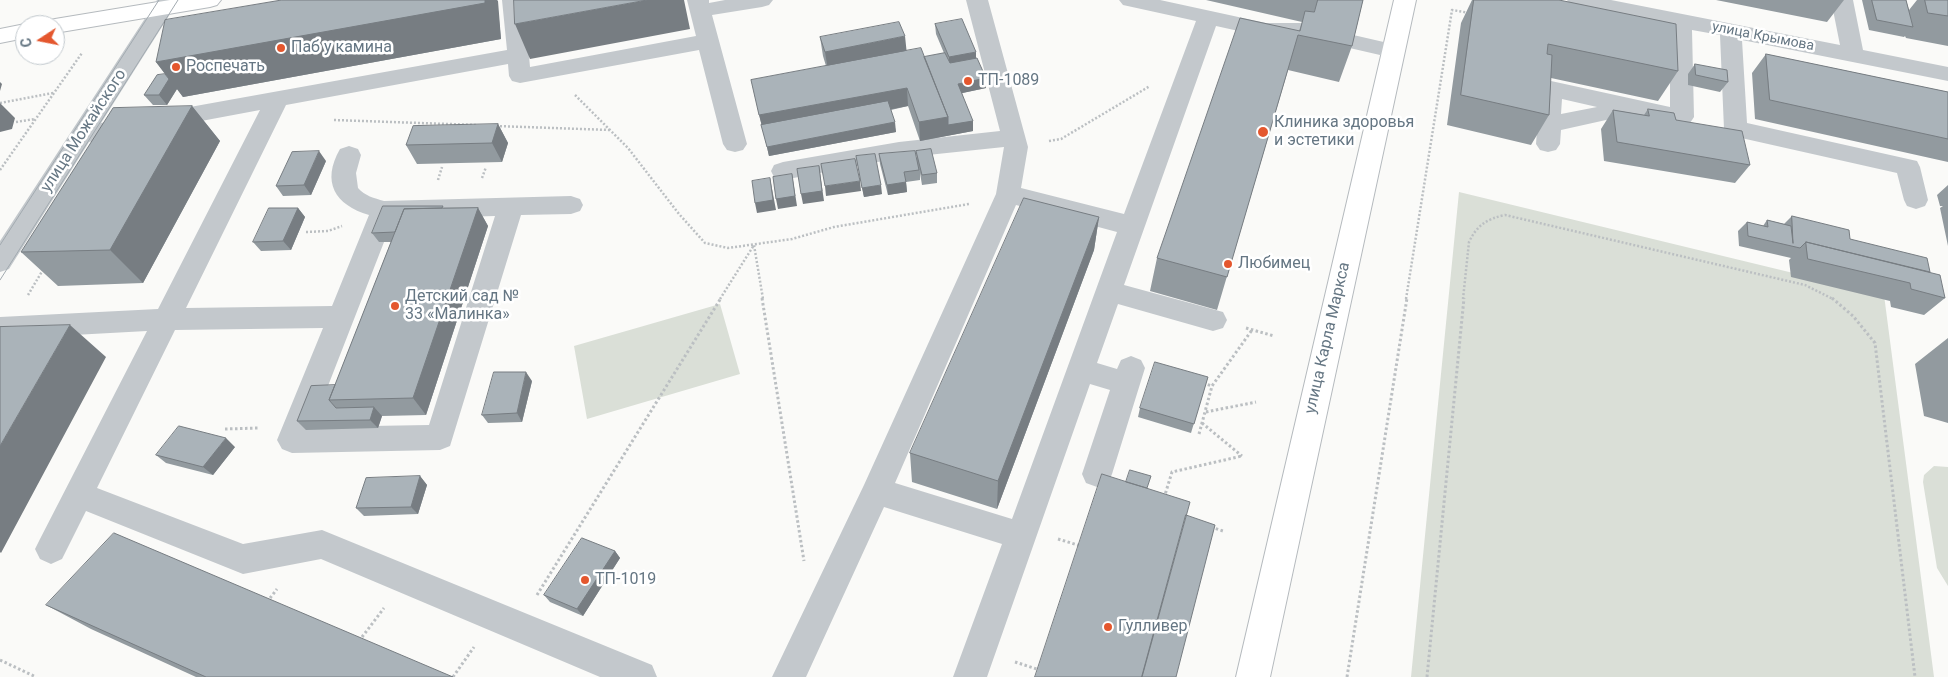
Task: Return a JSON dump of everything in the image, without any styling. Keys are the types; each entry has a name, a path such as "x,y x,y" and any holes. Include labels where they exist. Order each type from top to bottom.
{"main road":[{"path":"65,24 166,4 210,0"},
{"name":"улица Карла Маркса","path":"1252,677 1405,0"},
{"path":"0,36 15,33"}],"street":[{"path":"735,144 699,6 762,0"},
{"path":"789,677 876,491 1007,196 1015,142 977,0"},
{"path":"1130,0 1266,30 1300,30 1308,32"},
{"name":"улица Крымова","path":"1578,0 1948,74"},
{"path":"1842,0 1853,55"},
{"name":"улица Можайского","path":"0,262 166,4"},
{"path":"520,9 518,55 520,76 708,41"},
{"path":"970,677 1208,18"},
{"path":"1636,107 1549,134 1551,89 1636,107 1682,117 1681,20"},
{"path":"1731,30 1736,129 1908,167 1916,200"},
{"path":"1349,41 1393,51"},
{"path":"81,135 518,55"},
{"path":"51,549 277,100"},
{"path":"783,171 899,150 1015,142"},
{"path":"349,155 344,179 350,196 364,206 384,210 571,205"},
{"path":"1007,196 1132,226"},
{"path":"384,210 292,440 440,436 511,206"},
{"path":"1109,291 1213,320"},
{"path":"0,328 167,319 340,317"},
{"path":"1081,370 1128,376 1097,474"},
{"path":"876,491 1021,536"},
{"path":"78,494 243,559 322,544 640,677"}],"path":[{"path":"1347,677 1452,10 1471,14"},
{"path":"0,170 82,53"},
{"path":"547,71 582,100 628,148 679,214 705,243 728,248 754,245 792,239 852,224 1007,196"},
{"path":"1015,142 1061,139 1148,86 1185,81"},
{"path":"0,103 54,92"},
{"path":"16,122 36,118"},
{"path":"328,119 484,125"},
{"path":"493,126 610,130"},
{"path":"1427,677 1468,242 1480,222 1491,217 1505,215 1805,286 1824,292 1853,314 1875,343 1916,677"},
{"path":"754,245 805,564"},
{"path":"518,626 754,245"},
{"path":"1199,434 1212,386 1252,330"},
{"path":"1206,412 1256,402"},
{"path":"1161,507 1172,472 1242,456 1202,423"},
{"path":"1208,526 1223,531"},
{"path":"355,646 387,604"},
{"path":"453,677 475,644"},
{"path":"0,660 36,677"}],"shaded area":[{"path":"1459,192 1884,295 1934,677 1411,677"},
{"path":"720,304 740,374 587,419 574,346"},
{"path":"1934,466 1948,467 1948,586 1937,568 1923,482 1924,475"}],"building":[{"path":"282,0 485,0 485,3 156,62 165,20"},
{"path":"514,0 647,0 515,24"},
{"path":"1318,0 1363,0 1352,46 1298,35 1227,277 1157,258 1240,18 1300,31 1305,11 1314,12"},
{"path":"1474,0 1559,0 1676,24 1678,71 1548,44 1547,54 1552,55 1549,115 1461,95"},
{"path":"1872,0 1906,0 1913,27 1877,20"},
{"path":"1925,0 1948,0 1948,16 1928,13"},
{"path":"962,19 976,52 949,57 935,24"},
{"path":"899,22 905,36 825,52 820,37"},
{"path":"921,48 948,117 919,122 907,88 759,115 751,80"},
{"path":"945,53 950,63 977,58 986,78 958,84 973,121 948,125 948,117 924,57"},
{"path":"1766,54 1948,92 1948,139 1770,100"},
{"path":"1695,64 1727,70 1728,82 1696,75"},
{"path":"165,74 169,79 159,95 144,95 157,75"},
{"path":"888,101 895,122 767,147 761,125"},
{"path":"192,106 110,250 21,252 113,108"},
{"path":"1648,109 1674,113 1676,120 1742,131 1750,165 1617,142 1613,110 1649,116"},
{"path":"498,124 492,143 406,145 413,126"},
{"path":"931,149 937,173 922,175 916,151"},
{"path":"319,151 304,185 276,186 292,152"},
{"path":"915,151 919,170 904,172 906,182 887,185 879,154"},
{"path":"875,154 881,185 862,188 856,156"},
{"path":"855,159 860,181 825,186 821,164"},
{"path":"819,166 822,191 801,194 797,169"},
{"path":"792,174 795,196 776,199 773,177"},
{"path":"770,178 773,200 755,203 752,181"},
{"path":"1024,198 1099,217 998,481 910,453"},
{"path":"383,206 443,206 442,208 404,209 395,232 372,233"},
{"path":"269,208 298,208 283,241 253,242"},
{"path":"478,208 413,398 329,400 404,209"},
{"path":"1792,216 1849,230 1850,239 1927,258 1930,272 1806,242 1800,248 1748,236 1747,222 1768,227 1767,220 1791,226 1793,243"},
{"path":"1806,242 1940,275 1945,298 1911,289 1910,283 1808,259"},
{"path":"70,325 0,446 0,327"},
{"path":"1155,362 1208,377 1194,424 1140,408"},
{"path":"494,372 526,372 517,413 482,415"},
{"path":"335,385 329,400 336,408 374,407 370,420 297,421 311,386"},
{"path":"179,426 226,438 203,467 156,455"},
{"path":"1130,470 1151,476 1147,488 1126,482"},
{"path":"1102,474 1190,502 1142,677 1035,677"},
{"path":"420,476 411,507 356,508 366,478"},
{"path":"1186,515 1215,525 1176,677 1142,677"},
{"path":"114,533 453,677 206,677 46,605"},
{"name":"ТП-1019","path":"582,538 615,551 577,609 544,595"}],"tram line":[{"path":"0,245 159,0"},
{"path":"0,280 178,0"}],"place":[{"name":"Паб у камина","path":"281,48"},
{"name":"Роспечать","path":"176,67"},
{"name":"ТП-1089","path":"968,81"},
{"name":"Клиника здоровья и эстетики","path":"1263,132"},
{"name":"Любимец","path":"1228,264"},
{"name":"Детский сад № 33 «Малинка»","path":"395,306"},
{"name":"ТП-1019","path":"585,580"},
{"name":"Гулливер","path":"1108,627"}]}
